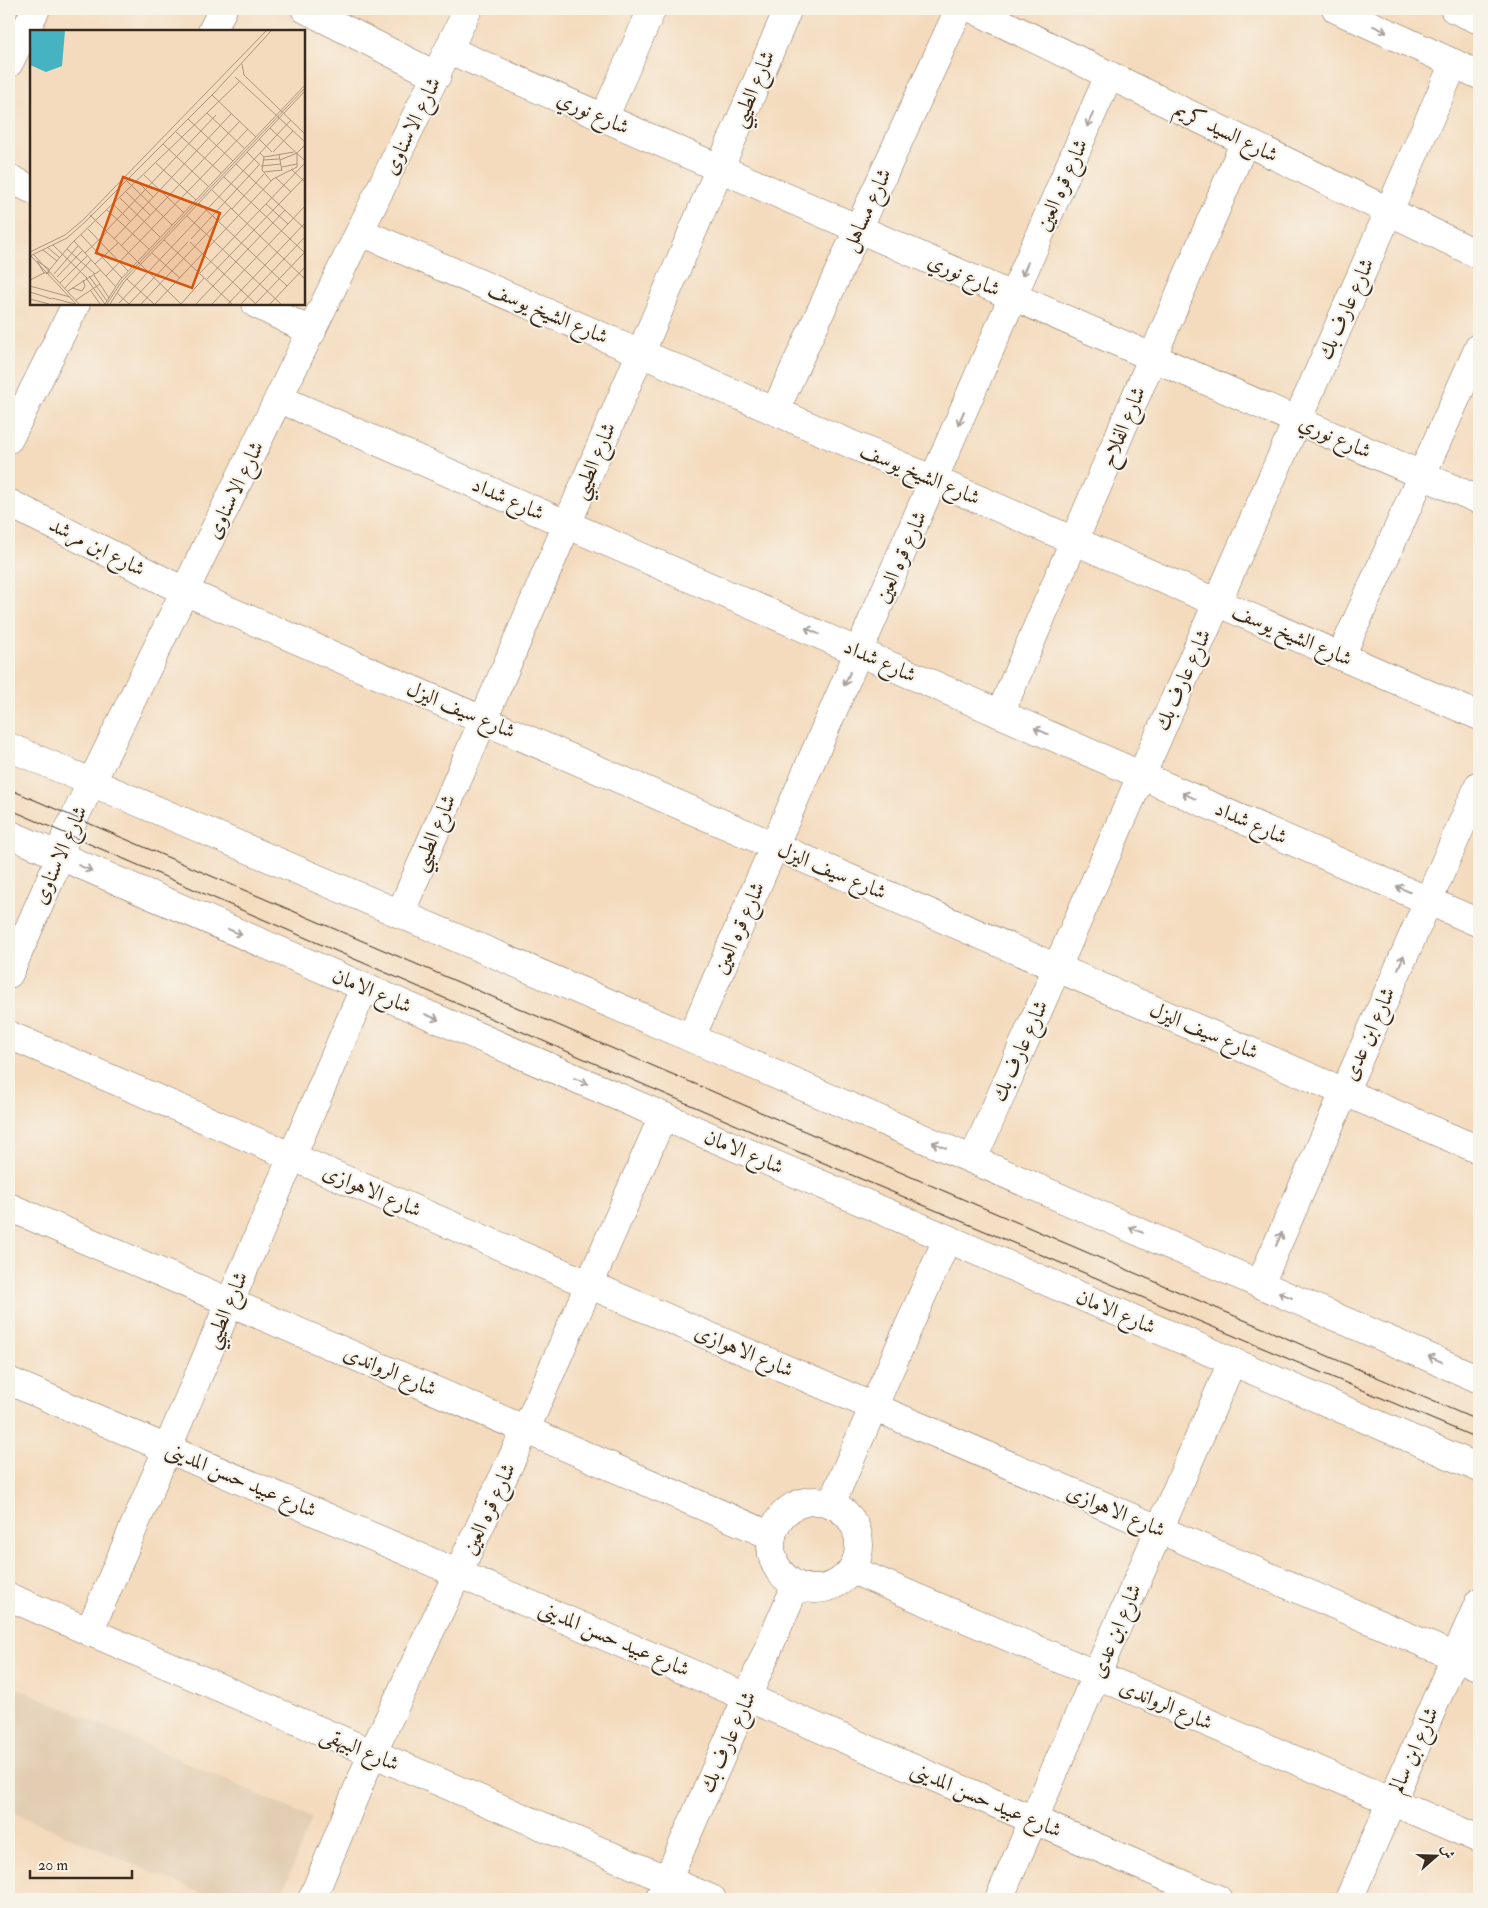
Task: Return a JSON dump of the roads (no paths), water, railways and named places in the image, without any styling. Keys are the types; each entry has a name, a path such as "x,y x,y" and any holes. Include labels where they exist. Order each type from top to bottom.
{"street":[{"path":"9,63 36,9"},
{"path":"212,30 223,9"},
{"path":"305,9 437,76"},
{"name":"شارع الاسناوى","path":"9,974 60,857 66,835 280,399 468,9"},
{"path":"604,118 652,9"},
{"name":"شارع الطيبي","path":"400,914 788,9"},
{"name":"شارع مساهل","path":"775,411 959,9"},
{"name":"شارع السيد كريم","path":"973,9 1479,255"},
{"path":"1336,9 1479,75"},
{"path":"1454,9 1479,20"},
{"name":"شارع نوري","path":"449,50 1479,500"},
{"name":"شارع عارف بك","path":"973,1160 1454,63"},
{"name":"شارع قره العين","path":"691,1038 1110,75"},
{"name":"شارع الفلاح","path":"1000,714 1245,141"},
{"path":"9,178 30,189"},
{"name":"شارع الشيخ يوسف","path":"361,232 1479,716"},
{"path":"9,439 76,305"},
{"path":"258,305 312,332"},
{"path":"1341,656 1479,347"},
{"name":"شارع شداد","path":"280,399 1479,923"},
{"name":"شارع ابن مرشد","path":"9,503 186,592"},
{"name":"شارع سيف اليزل","path":"186,592 1479,1150"},
{"path":"9,747 691,1038 1479,1379"},
{"name":"شارع ابن عدى","path":"1260,1284 1479,785"},
{"name":"شارع الامان","path":"9,834 1479,1468"},
{"name":"شارع الطيبي","path":"88,1632 364,988"},
{"name":"شارع الاهوازى","path":"9,1035 1467,1662"},
{"name":"شارع قره العين","path":"312,1899 372,1754 526,1429 662,1116"},
{"name":"شارع الرواندى","path":"9,1207 772,1536"},
{"path":"831,1504 947,1239"},
{"name":"شارع ابن عدى","path":"1000,1899 1232,1362"},
{"name":"شارع عبيد حسن المدينى","path":"9,1381 459,1572 1218,1899"},
{"path":"817,1501 831,1504 848,1515 857,1532 859,1552 852,1570 841,1581 827,1588 811,1590 796,1586 780,1573 772,1555 772,1536 778,1521 788,1510 802,1503 817,1501"},
{"name":"شارع الرواندى","path":"852,1570 1479,1840"},
{"name":"شارع عارف بك","path":"664,1890 796,1586"},
{"name":"شارع البيهقى","path":"9,1597 372,1754 664,1890 712,1899"},
{"name":"شارع ابن سالم","path":"1349,1899 1392,1802 1467,1662 1479,1602"}],"tram line":[{"path":"9,789 1479,1421"},
{"path":"9,809 854,1176 1479,1439"}]}
